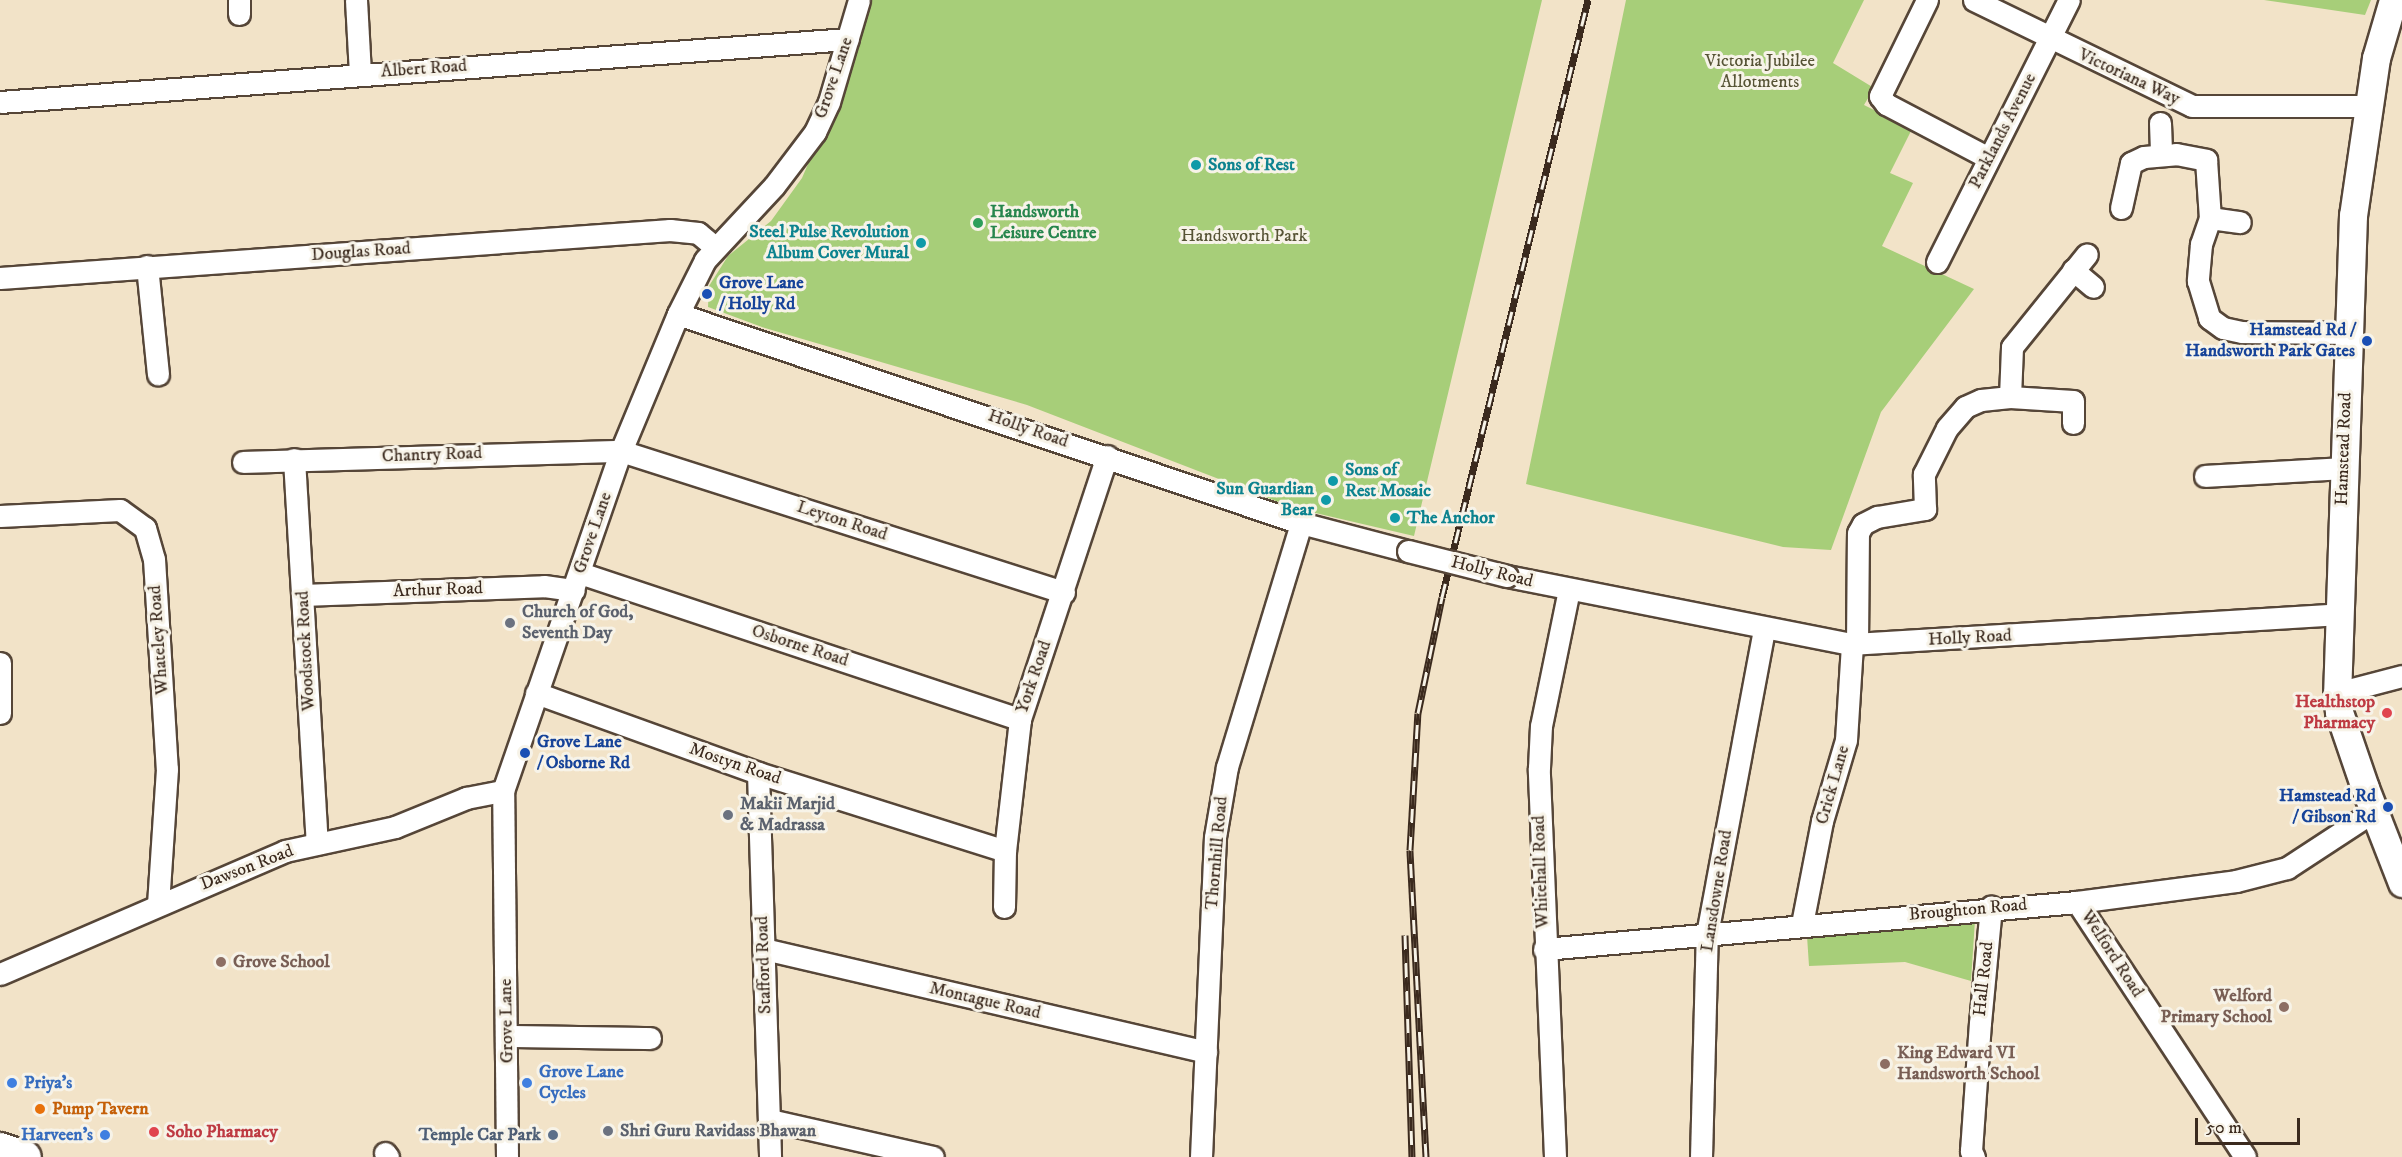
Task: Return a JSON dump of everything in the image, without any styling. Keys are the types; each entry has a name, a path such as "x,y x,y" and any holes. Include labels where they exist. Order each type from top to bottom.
{"highway":[{"path":"0,1149 25,1157"}],"main road":[{"name":"Hamstead Road","path":"2395,4 2376,58 2353,215 2337,693 2339,712 2402,883"}],"street":[{"path":"356,0 360,74"},
{"name":"Grove Lane","path":"507,1157 503,791 621,451 678,314 696,275 716,248 774,186 814,132 829,102 859,0"},
{"path":"1927,0 1880,96 1886,104 1989,158"},
{"name":"Victoriana Way","path":"1974,0 2049,39 2192,106 2368,106"},
{"name":"Parklands Avenue","path":"1937,262 2069,0"},
{"name":"Albert Road","path":"0,102 848,39"},
{"path":"2160,123 2161,155"},
{"path":"2121,208 2131,163 2161,155 2197,156 2206,160 2210,218 2201,244 2199,281 2209,318 2223,328 2242,332 2348,333"},
{"path":"2210,218 2240,222"},
{"name":"Douglas Road","path":"0,278 670,230 698,233 716,248"},
{"path":"2073,423 2073,401 2010,398 2012,347 2087,254"},
{"path":"147,266 158,374"},
{"path":"2073,270 2093,287"},
{"name":"Holly Road","path":"678,314 1107,456 1301,523 1507,576 1764,629 1855,644 2338,614"},
{"name":"Crick Lane","path":"1802,924 1822,821 1846,740 1855,644 1858,533 1863,524 1877,517 1925,509 1924,474 1947,428 1965,407 1981,400 2010,398"},
{"name":"Chantry Road","path":"243,462 621,451"},
{"name":"Leyton Road","path":"621,451 1064,592"},
{"name":"York Road","path":"1004,907 1005,851 1020,719 1064,592 1107,456"},
{"name":"Woodstock Road","path":"294,459 317,843"},
{"path":"2205,476 2343,468"},
{"name":"Whateley Road","path":"0,516 120,510 145,528 154,559 167,769 158,904"},
{"name":"Thornhill Road","path":"1201,1157 1215,837 1227,767 1301,523"},
{"name":"Arthur Road","path":"302,595 544,586 577,581"},
{"name":"Osborne Road","path":"577,581 1020,719"},
{"name":"Whitehall Road","path":"1555,1157 1544,949 1541,726 1569,590"},
{"name":"Lansdowne Road","path":"1701,1157 1707,934 1764,629"},
{"path":"0,663 0,713"},
{"path":"2337,693 2402,676"},
{"name":"Mostyn Road","path":"536,693 758,773 1005,851"},
{"name":"Stafford Road","path":"758,773 770,1157"},
{"name":"Dawson Road","path":"0,975 158,904 285,851 395,827 466,798 503,791"},
{"name":"Broughton Road","path":"1544,949 1991,907 2078,902 2236,881 2287,868 2374,811"},
{"name":"Welford Road","path":"2078,902 2245,1157"},
{"name":"Hall Road","path":"1974,1157 1978,1046 1991,907"},
{"name":"Montague Road","path":"764,949 1206,1052"},
{"path":"507,1036 650,1038"},
{"path":"770,1120 933,1157"}],"green space":[{"name":"Handsworth Park","path":"871,0 1542,0 1414,536 1294,508 1027,405 765,328 708,307 709,286 728,256 771,221 802,178 848,71"},
{"name":"Victoria Jubilee Allotments","path":"1626,0 1864,0 1833,63 1874,88 1864,105 1912,129 1890,173 1913,183 1882,246 1974,289 1881,412 1831,550 1783,547 1526,484"},
{"path":"2264,0 2371,0 2365,15"},
{"path":"1975,920 1971,981 1905,962 1809,966 1807,936"}],"railway":[{"path":"1426,1157 1410,850 1418,713 1442,597 1588,0"},
{"path":"1405,935 1412,1157"}],"place":[{"name":"Sons of Rest","path":"1196,165"},
{"name":"Handsworth Leisure Centre","path":"978,223"},
{"name":"Steel Pulse Revolution Album Cover Mural","path":"921,243"},
{"name":"Grove Lane / Holly Rd","path":"707,294"},
{"name":"Hamstead Rd / Handsworth Park Gates","path":"2367,341"},
{"name":"Sons of Rest Mosaic","path":"1333,481"},
{"name":"Sun Guardian Bear","path":"1326,500"},
{"name":"The Anchor","path":"1395,518"},
{"name":"Church of God, Seventh Day","path":"510,623"},
{"name":"Healthstop Pharmacy","path":"2387,713"},
{"name":"Grove Lane / Osborne Rd","path":"525,753"},
{"name":"Hamstead Rd / Gibson Rd","path":"2388,807"},
{"name":"Makii Marjid & Madrassa","path":"728,815"},
{"name":"Grove School","path":"221,962"},
{"name":"Welford Primary School","path":"2284,1007"},
{"name":"King Edward VI Handsworth School","path":"1885,1064"},
{"name":"Priya's","path":"12,1083"},
{"name":"Grove Lane Cycles","path":"527,1083"},
{"name":"Pump Tavern","path":"40,1109"},
{"name":"Shri Guru Ravidass Bhawan","path":"608,1131"},
{"name":"Soho Pharmacy","path":"154,1132"},
{"name":"Harveen's","path":"105,1135"},
{"name":"Temple Car Park","path":"553,1135"}]}
